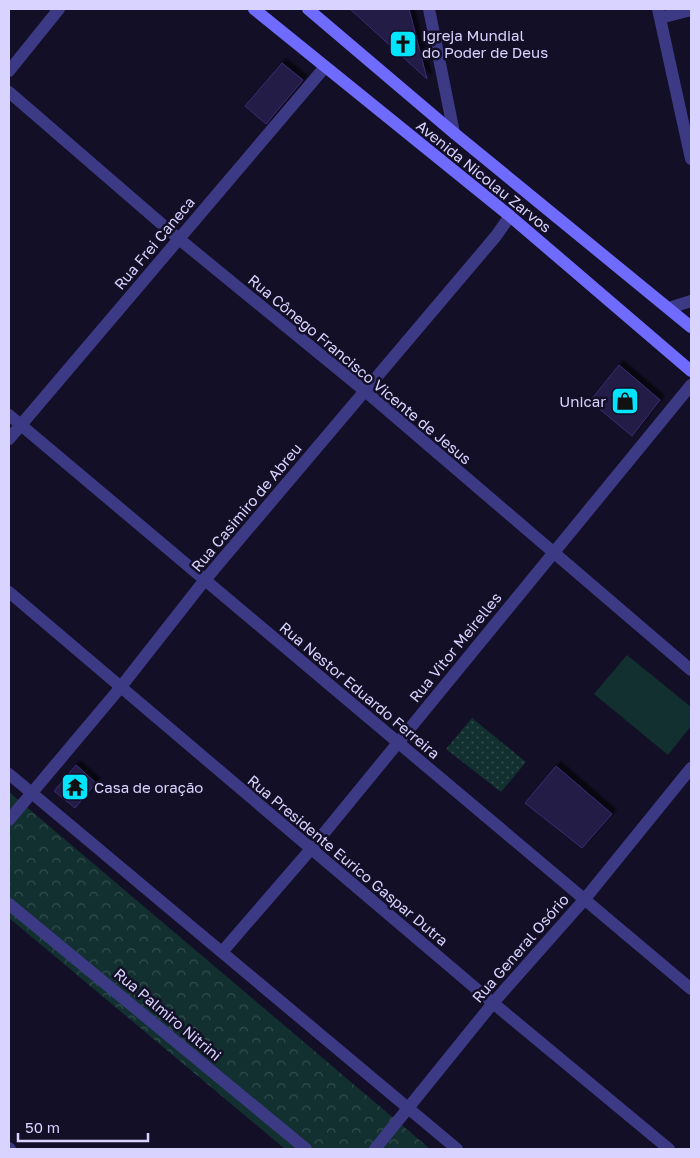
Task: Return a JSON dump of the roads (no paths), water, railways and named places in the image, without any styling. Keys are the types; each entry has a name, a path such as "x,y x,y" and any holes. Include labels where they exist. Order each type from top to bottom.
{"main road":[{"name":"Avenida Nicolau Zarvos","path":"254,9 510,216 691,371"},
{"name":"Avenida Nicolau Zarvos","path":"308,9 454,133 691,327"}],"street":[{"path":"9,71 60,9"},
{"path":"429,9 454,133"},
{"path":"691,10 659,13 691,159"},
{"name":"Rua Frei Caneca","path":"9,439 325,68"},
{"name":"Rua Cônego Francisco Vicente de Jesus","path":"9,92 178,239 365,391 691,670"},
{"name":"Rua Casimiro de Abreu","path":"9,820 120,688 204,581 496,236 510,216"},
{"path":"669,308 691,301"},
{"name":"Rua Vitor Meirelles","path":"222,952 311,849 691,385"},
{"name":"Rua Nestor Eduardo Ferreira","path":"9,415 691,989"},
{"name":"Rua Presidente Eurico Gaspar Dutra","path":"9,592 493,1003 669,1149"},
{"name":"Rua General Osório","path":"375,1149 409,1110 493,1003 584,900 691,768"},
{"path":"9,774 30,794 457,1149"},
{"name":"Rua Palmiro Nitrini","path":"9,904 306,1149"}],"place":[{"name":"Igreja Mundial do Poder de Deus","path":"403,44"},
{"name":"Unicar","path":"625,401"},
{"name":"Casa de oração","path":"75,787"}]}
